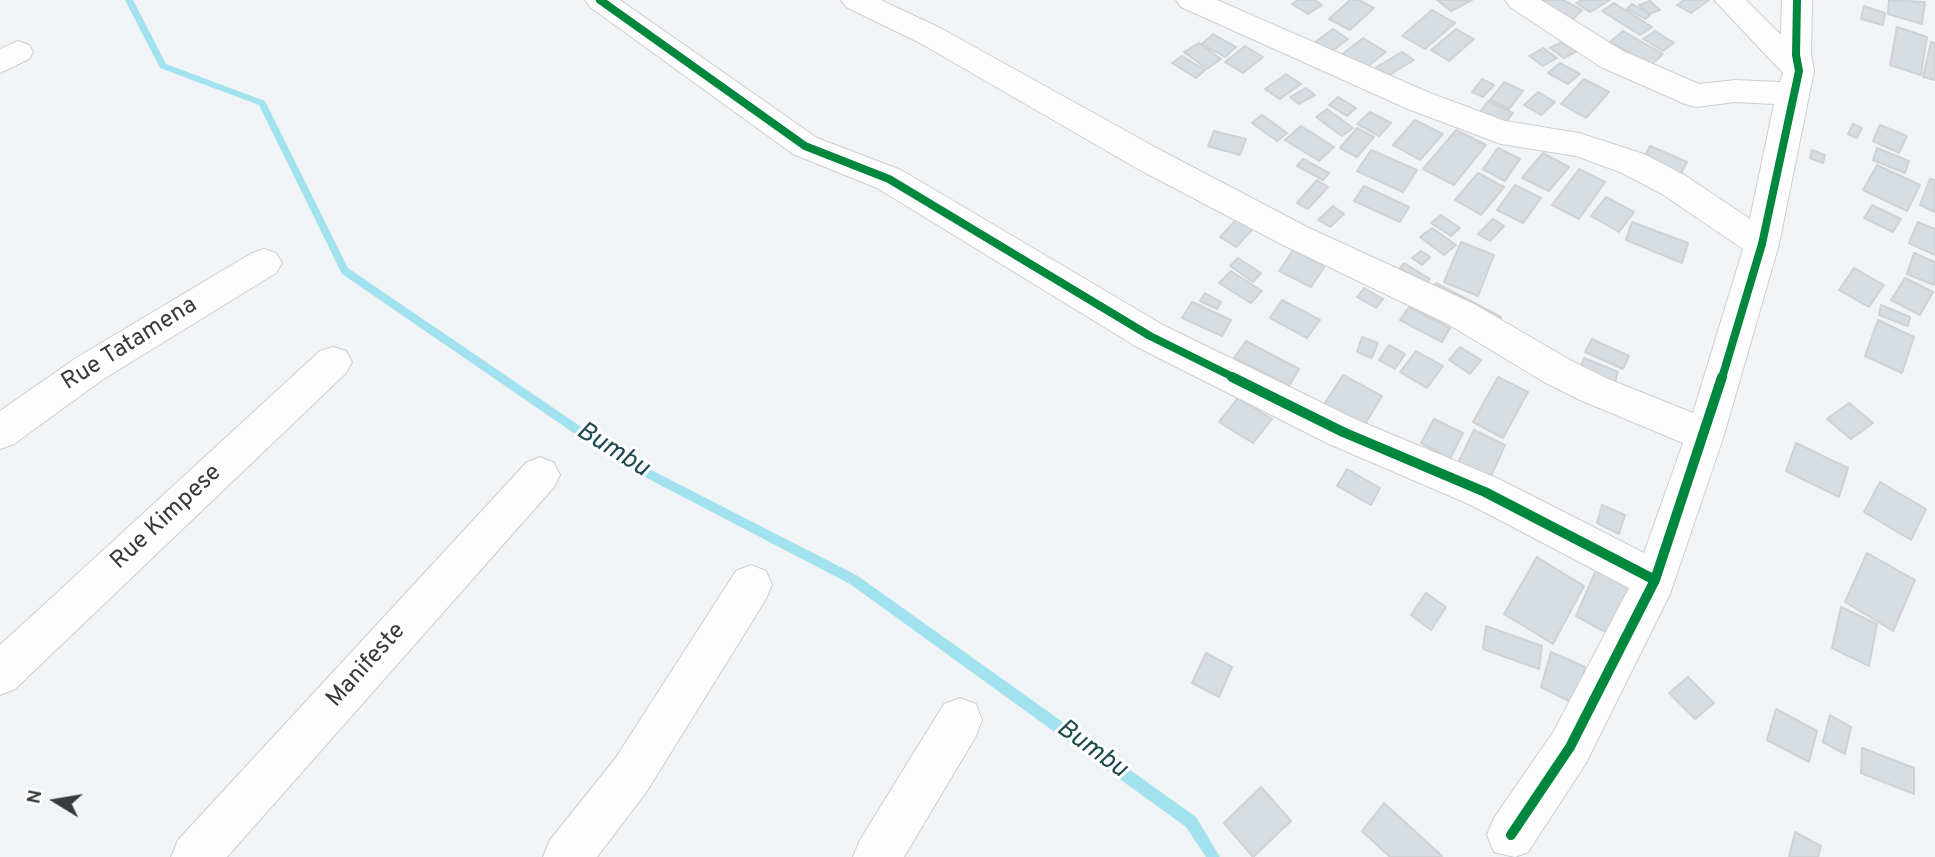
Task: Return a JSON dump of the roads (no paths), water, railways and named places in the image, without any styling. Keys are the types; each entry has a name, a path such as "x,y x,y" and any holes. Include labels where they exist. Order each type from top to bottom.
{"street":[{"path":"600,0 805,146 889,179 1150,336 1343,432 1485,492 1655,580"},
{"path":"856,0 931,37 1150,160 1247,211 1461,314 1557,371 1593,389 1705,435"},
{"path":"1191,0 1419,101 1501,132 1579,145 1632,163 1674,185 1762,244"},
{"path":"1520,0 1612,59 1696,96 1796,83"},
{"path":"1729,0 1796,83"},
{"path":"1511,835 1570,747 1655,580 1705,435 1762,244 1796,83 1797,0"},
{"name":"Rue Tatamena","path":"0,432 89,369 264,263"},
{"name":"Rue Kimpese","path":"0,674 333,362"},
{"name":"Manifeste","path":"195,857 540,475"},
{"path":"567,857 631,775 751,585"},
{"path":"877,857 960,720"}],"waterway":[{"name":"Bumbu","path":"129,0 163,66 262,103 345,271 620,459 854,580 1191,822 1214,857"}]}
